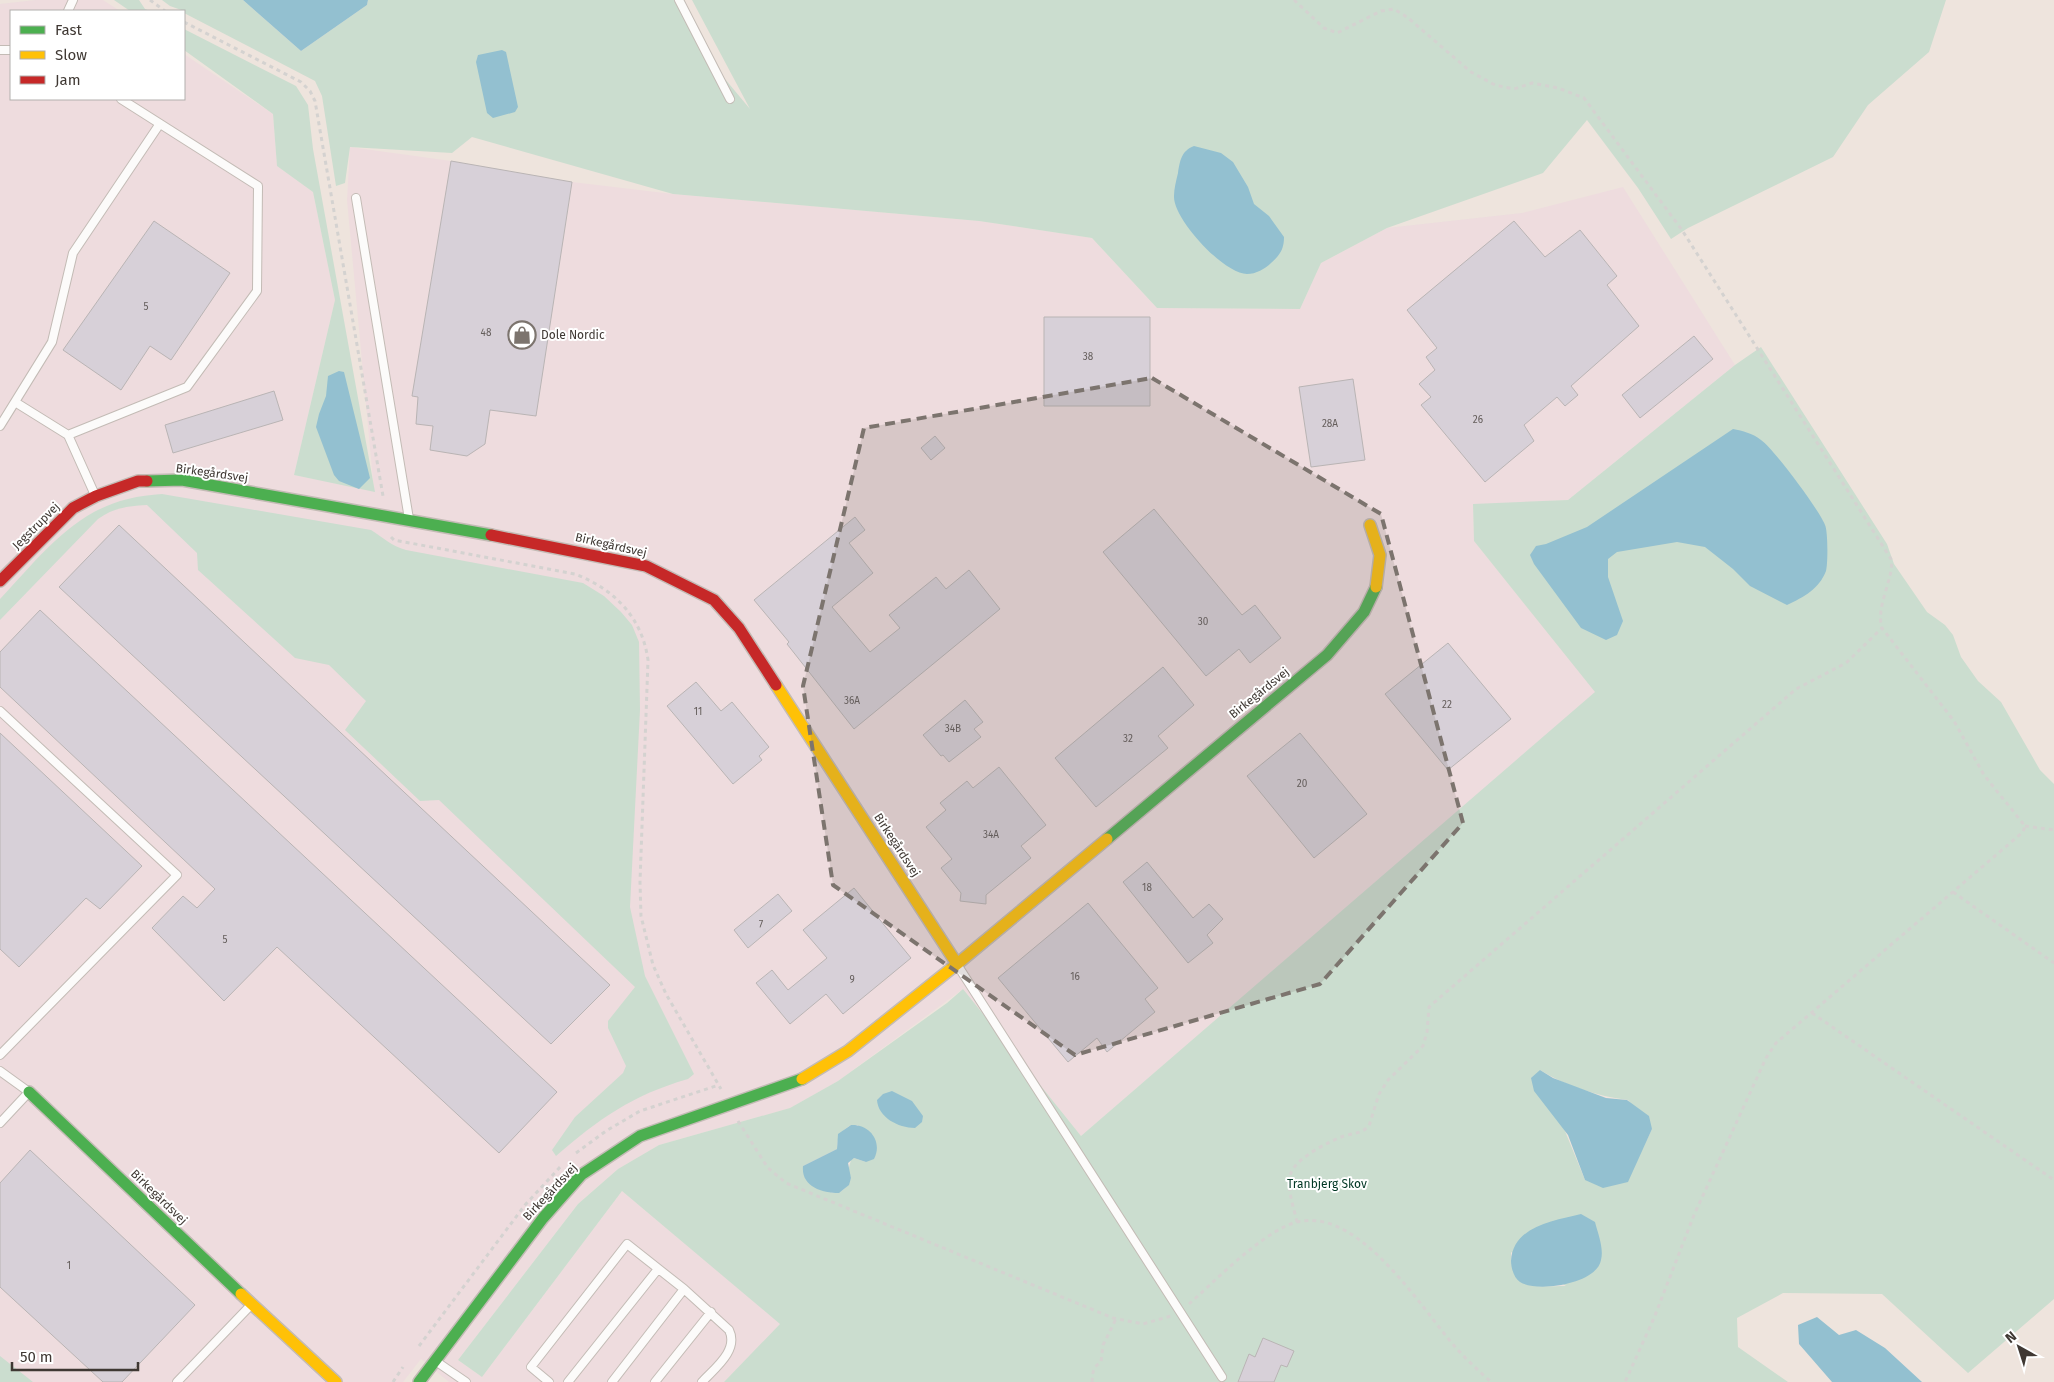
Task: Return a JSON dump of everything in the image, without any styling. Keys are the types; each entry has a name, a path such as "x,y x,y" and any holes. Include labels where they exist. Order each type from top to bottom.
{"street":[{"name":"Birkegårdsvej","path":"96,496 138,481 182,480 563,548 646,566 714,600 738,628 783,693 957,964"},
{"name":"Jegstrupvej","path":"0,581 73,508 96,496"},
{"name":"Birkegårdsvej","path":"419,1382 543,1218 581,1175 640,1136 764,1094 821,1069 848,1051 957,964 1327,655 1350,633 1367,610 1378,584 1380,558 1370,525"},
{"name":"Birkegårdsvej","path":"29,1092 252,1305 336,1382"}],"lane":[{"path":"679,0 730,99"},
{"path":"68,435 187,387 257,291 258,186 159,125 122,100"},
{"path":"0,426 52,342 73,253 159,125"},
{"path":"356,198 409,520"},
{"path":"15,402 68,435 96,496"},
{"path":"0,712 177,875 0,1056"},
{"path":"957,964 1181,1310 1222,1377"},
{"path":"0,1071 29,1092 0,1123"},
{"path":"549,1382 531,1367 627,1244 684,1289 729,1330 732,1336 729,1352 702,1382"},
{"path":"568,1382 658,1269"},
{"path":"612,1382 684,1289"},
{"path":"176,1382 252,1305"},
{"path":"656,1382 711,1312"},
{"path":"436,1360 466,1382"}],"path":[{"path":"150,0 164,10"},
{"path":"1294,0 1324,28 1338,32 1380,11 1394,9 1407,16 1471,72 1495,86 1514,89 1532,83 1558,88 1584,98 1682,230 1891,559 1892,565 1886,582 1880,621 1882,628 1954,721 1984,775 2025,826 2054,830"},
{"path":"185,23 301,82 310,91 315,101 391,537 394,540 575,574 614,596 634,620 646,646 648,660 640,882 641,916 645,939 653,965 666,994 731,1104"},
{"path":"1297,1222 1291,1195 1290,1174 1295,1166 1324,1144 1358,1133 1368,1126 1379,1094 1388,1080 1423,1046 1427,1032 1429,1007 1441,994 1796,689 1846,663 1882,628"},
{"path":"1625,1382 1654,1318 1694,1215 1766,1058 1776,1043 2023,832 2025,826"},
{"path":"1952,892 2054,963"},
{"path":"1812,1013 2054,1180"},
{"path":"746,1115 736,1118 768,1168 786,1183 1116,1319 1143,1324 1169,1317 1181,1310 1247,1253 1286,1226 1303,1220 1327,1222 1351,1234 1386,1263 1456,1348 1491,1382"},
{"path":"1092,1382 1091,1373 1101,1362 1103,1345 1116,1319"}],"highlighted area":[{"path":"1152,378 1381,514 1463,823 1320,984 1075,1055 833,885 803,686 864,428"}],"shaded area":[{"path":"36,0 103,0 118,10 10,10 10,100 185,100 185,55 273,114 277,166 313,192 335,300 294,475 374,491 347,200 350,147 451,161 572,182 673,194 979,221 1092,238 1157,308 1300,309 1321,263 1387,228 1522,213 1623,187 1735,365 1568,500 1473,505 1474,541 1596,692 1081,1136 963,989 838,1081 790,1108 659,1145 618,1169 578,1204 458,1360 482,1377 622,1191 781,1324 724,1382 449,1382 421,1359 403,1382 0,1382 0,4"}],"green space":[{"path":"114,0 139,0 148,10 129,10"},
{"path":"162,0 243,0 301,51 367,5 368,0 674,0 700,49 750,109 692,0 1946,0 1929,52 1868,105 1833,157 1688,228 1671,239 1638,188 1587,120 1543,173 1387,228 1321,263 1300,309 1157,308 1092,238 979,221 673,194 472,137 452,153 350,147 345,183 336,186 322,96 315,81 185,14 185,10 170,6"},
{"path":"185,30 296,86 308,105 313,149 375,492 294,475 335,300 313,192 277,166 273,114 185,51"},
{"name":"Tranbjerg Skov","path":"1761,347 1887,544 1894,564 1927,612 1945,625 1953,635 1961,657 1978,681 2001,702 2040,770 2054,784 2054,1299 1968,1373 1882,1294 1783,1293 1737,1318 1738,1347 1788,1382 724,1382 780,1324 622,1191 482,1377 458,1360 578,1204 618,1169 659,1145 790,1108 838,1081 947,1003 963,989 1081,1136 1595,692 1474,541 1473,504 1568,500 1735,365","holes":["1540,1070 1582,1090 1628,1100 1652,1129 1643,1148 1585,1180","858,1125 866,1162 854,1158 851,1160 848,1171 851,1178 847,1185 842,1191 832,1193 803,1166 837,1149 839,1138 848,1127","1511,1252 1566,1286 1535,1286 1526,1284 1515,1274"]},
{"path":"162,494 371,530 392,544 406,550 583,583 604,596 621,612 632,625 639,642 640,710 630,907 645,976 694,1074 688,1079 668,1085 617,1110 556,1156 552,1150 575,1117 623,1073 626,1066 608,1028 608,1021 635,987 439,800 420,801 345,730 366,701 329,665 295,658 198,570 197,553 147,505 121,508 109,512 98,519 0,620 0,599 42,553 73,526 90,514 108,505 132,498"},
{"path":"0,1356 33,1382 0,1382"}],"water":[{"path":"243,0 368,0 367,5 301,51"},
{"path":"502,50 506,52 518,107 515,112 493,118 487,113 476,62 478,55"},
{"path":"1194,146 1221,153 1233,162 1248,187 1254,204 1269,216 1284,237 1279,254 1263,269 1247,274 1237,272 1202,244 1182,218 1176,206 1175,188 1182,157 1186,151"},
{"path":"339,371 344,372 370,478 359,489 339,481 334,475 316,427 326,396 328,376"},
{"path":"1733,429 1754,436 1767,445 1796,480 1815,507 1825,525 1827,540 1826,571 1819,583 1805,595 1787,605 1750,586 1733,569 1705,547 1677,542 1617,552 1608,559 1608,577 1623,621 1617,635 1606,640 1581,628 1534,564 1530,555 1536,546 1546,544 1587,527"},
{"path":"1540,1070 1553,1078 1606,1098 1627,1100 1649,1116 1652,1129 1628,1182 1603,1188 1585,1180 1568,1135 1534,1091 1531,1078"},
{"path":"892,1091 912,1101 923,1116 922,1122 915,1128 896,1124 881,1112 877,1100 883,1094"},
{"path":"851,1125 858,1125 873,1135 877,1146 874,1159 866,1162 854,1158 848,1163 851,1178 849,1185 839,1193 819,1190 805,1179 803,1166 837,1149 838,1134"},
{"path":"1581,1214 1595,1222 1602,1251 1601,1260 1597,1268 1589,1275 1565,1284 1539,1287 1520,1282 1513,1273 1511,1261 1513,1249 1519,1240 1536,1227"},
{"path":"1817,1317 1839,1335 1856,1330 1885,1348 1922,1382 1832,1382 1799,1344 1798,1325"}],"building":[{"path":"451,161 572,182 536,416 490,410 485,444 467,456 430,450 433,426 416,424 418,397 412,396"},
{"path":"154,221 230,273 171,360 150,346 121,390 63,350"},
{"path":"1514,221 1545,257 1580,230 1617,276 1607,285 1639,326 1571,386 1578,395 1565,406 1557,397 1524,425 1534,441 1485,482 1421,405 1431,397 1419,384 1435,370 1426,357 1437,348 1407,310"},
{"path":"1044,317 1150,317 1150,406 1044,406"},
{"path":"1694,336 1713,359 1640,418 1622,395"},
{"path":"1353,379 1365,460 1311,467 1299,387"},
{"path":"274,391 283,420 173,453 165,425"},
{"path":"935,436 945,448 931,460 921,448"},
{"path":"1154,509 1242,615 1255,605 1281,638 1250,663 1239,649 1206,676 1103,552"},
{"path":"855,517 865,530 849,543 873,573 832,607 870,652 900,628 889,615 936,577 946,589 969,570 1000,609 854,729 787,644 789,642 754,600"},
{"path":"119,525 610,985 551,1044 59,587"},
{"path":"40,610 557,1092 499,1153 277,947 224,1001 152,928 183,896 197,908 215,889 0,687 0,652"},
{"path":"1448,643 1511,719 1448,770 1385,694"},
{"path":"1163,667 1194,705 1158,736 1168,748 1096,807 1055,758"},
{"path":"696,682 721,711 732,702 769,747 759,756 762,760 733,784 667,706"},
{"path":"965,700 983,722 974,729 981,737 949,762 943,755 941,756 923,735"},
{"path":"0,733 142,866 100,909 86,898 19,967 0,949"},
{"path":"1300,733 1367,814 1314,858 1247,776"},
{"path":"999,767 1046,825 1021,846 1031,858 986,895 986,904 960,901 961,893 941,868 952,859 926,827 946,810 940,803 967,781 973,788"},
{"path":"1147,862 1193,918 1209,904 1223,919 1207,935 1213,943 1188,963 1123,882"},
{"path":"854,888 911,958 843,1014 826,994 790,1024 756,983 772,970 788,990 827,958 803,930"},
{"path":"778,894 792,911 748,948 734,930"},
{"path":"1088,903 1158,988 1145,999 1155,1012 1107,1052 1097,1038 1068,1062 998,978"},
{"path":"30,1150 195,1305 122,1382 103,1382 0,1287 0,1183"},
{"path":"1263,1338 1294,1351 1287,1367 1281,1365 1274,1382 1238,1382 1249,1354 1255,1357"}],"traffic: fast":[{"path":"147,481 182,480 491,535"},
{"path":"1107,839 1327,655 1364,612 1376,587"},
{"path":"419,1382 543,1218 581,1175 640,1136 802,1079"},
{"path":"29,1092 241,1294"}],"traffic: slow":[{"path":"1370,525 1380,555 1376,587"},
{"path":"776,685 957,964"},
{"path":"802,1079 848,1051 962,960 1107,839"},
{"path":"241,1294 336,1382"}],"traffic: jam":[{"path":"0,581 73,508 96,496 138,481 147,481"},
{"path":"491,535 646,566 714,600 739,628 776,685"}],"place":[{"name":"Dole Nordic","path":"522,335"}]}
